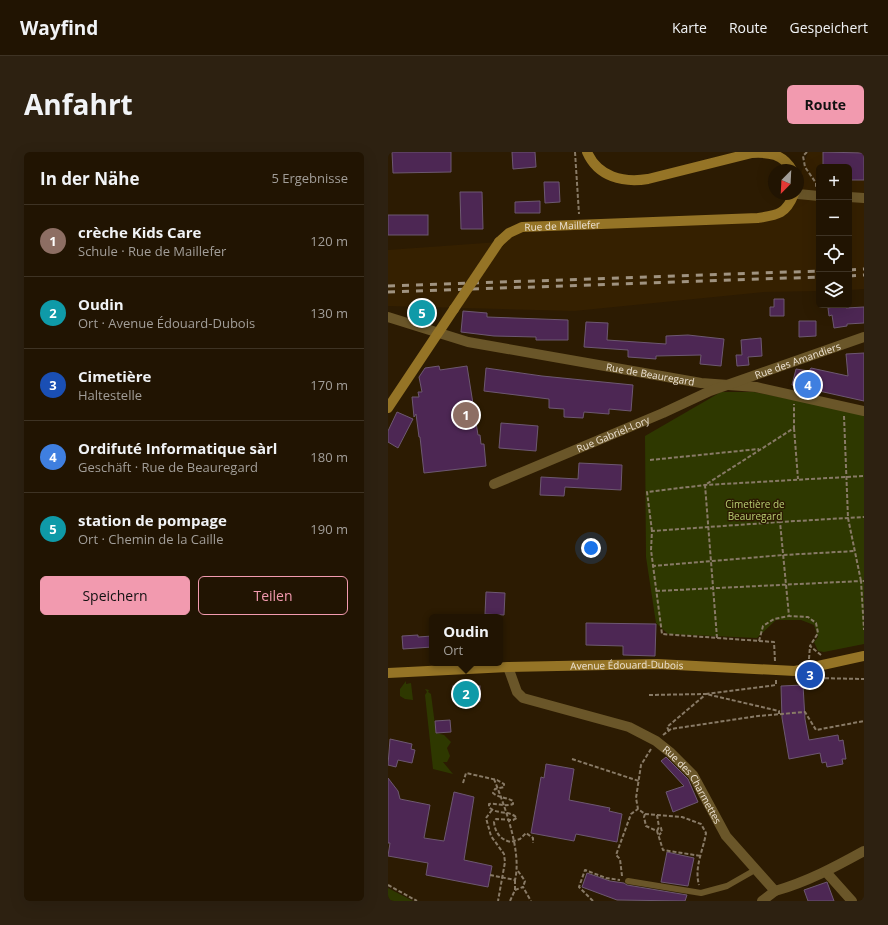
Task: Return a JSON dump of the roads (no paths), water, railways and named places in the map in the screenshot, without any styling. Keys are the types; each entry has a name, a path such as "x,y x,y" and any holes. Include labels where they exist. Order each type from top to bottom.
{"street":[{"path":"587,152 602,171 617,179 631,182 752,153 766,152 779,156 789,164"},
{"path":"804,195 816,196"},
{"path":"852,197 864,198"},
{"name":"Rue de Maillefer","path":"388,408 499,242 509,233 522,227 758,218 775,215 784,211 790,205 792,200"},
{"name":"Rue de Beauregard","path":"388,317 476,344 701,383 732,384 756,388 864,411"},
{"name":"Rue des Amandiers","path":"732,384 864,338"},
{"name":"Rue Gabriel-Lory","path":"494,484 663,413 710,391 732,384"},
{"name":"Avenue Édouard-Dubois","path":"388,673 508,667 657,664 795,670 864,656"},
{"name":"Rue des Charmettes","path":"508,667 517,692 523,698 629,727 656,741 671,753 693,775 726,836 775,891"},
{"path":"762,901 775,891 796,885 826,872 864,851"},
{"path":"826,872 852,901"}],"lane":[{"path":"628,881 701,892 727,886 755,870"}],"railway":[{"path":"852,270 864,269"},
{"path":"388,286 816,271"},
{"path":"852,276 864,275"},
{"path":"388,292 816,277"}],"place":[{"name":"station de pompage","path":"422,313"},
{"name":"Ordifuté Informatique sàrl","path":"808,385"},
{"name":"crèche Kids Care","path":"466,415"},
{"name":"Cimetière","path":"810,675"},
{"name":"Oudin","path":"466,694"}],"park label":[{"name":"Cimetière de Beauregard","path":"755,510"}]}
